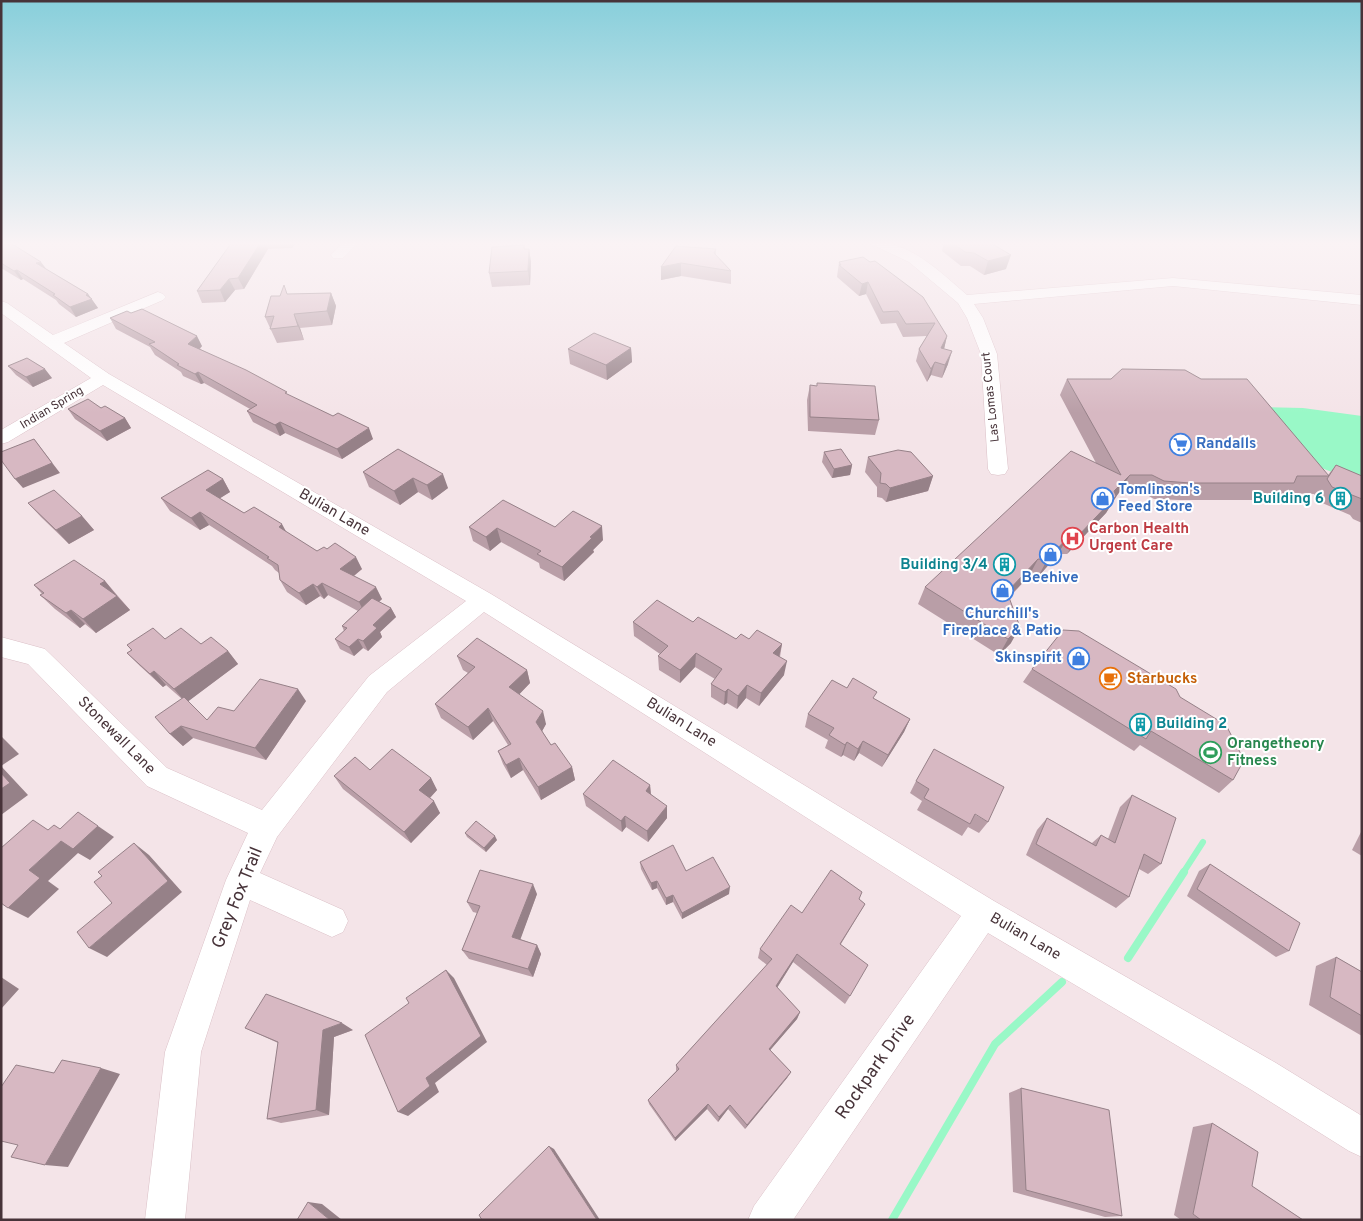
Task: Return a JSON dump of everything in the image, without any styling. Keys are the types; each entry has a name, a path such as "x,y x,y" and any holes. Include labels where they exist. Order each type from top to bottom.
{"street":[{"path":"54,341 153,299"},
{"path":"964,300 976,299"},
{"path":"1312,299 1362,307"},
{"name":"Las Lomas Court","path":"964,300 975,318 989,354 998,469"},
{"name":"Bulian Lane","path":"1,306 54,341 103,378 483,600 983,912 1264,1076 1362,1138"},
{"name":"Indian Spring","path":"1,438 103,378"},
{"name":"Grey Fox Trail","path":"165,1220 183,1052 241,880 267,827 378,684 483,600"},
{"name":"Stonewall Lane","path":"1,647 36,656 157,777 267,827"},
{"path":"241,880 332,921"},
{"name":"Rockpark Drive","path":"768,1220 983,912"}],"shaded area":[{"path":"1264,407 1303,408 1362,416 1362,484 1314,465"}],"building":[{"path":"59,299 92,299 70,307"},
{"path":"270,299 330,299 327,311 294,314 298,326 270,329 274,316 265,317"},
{"path":"876,299 924,299 947,336 941,348 952,351 945,365 935,362 931,369 919,349 935,323 906,324 898,311 883,312"},
{"path":"142,309 197,336 188,344 246,370 287,392 285,393 333,416 338,413 369,428 337,449 280,422 275,425 247,411 257,405 198,372 195,374 177,365 179,364 149,344 155,342 110,318 127,311 131,313"},
{"path":"594,333 631,348 606,365 568,349"},
{"path":"27,358 45,369 26,377 8,366"},
{"path":"1122,369 1185,370 1201,379 1247,379 1329,476 1297,476 1294,483 1190,483 1164,481 1152,475 1130,475 1114,491 1116,496 1077,537 1068,537 1047,560 1038,559 1007,592 1020,627 1008,639 925,587 1071,451 1121,475 1067,379 1111,379"},
{"path":"817,383 875,386 879,420 810,417 810,385 817,386"},
{"path":"88,399 101,408 105,406 125,418 100,431 68,409"},
{"path":"34,439 52,463 15,479 1,460 1,452"},
{"path":"398,449 443,474 427,485 413,478 394,491 363,472"},
{"path":"841,449 852,465 834,469 824,452"},
{"path":"898,450 911,452 933,476 890,488 886,484 880,483 881,473 868,457"},
{"path":"1336,465 1362,476 1362,499 1332,487 1327,479"},
{"path":"208,470 223,479 206,490 244,513 254,507 282,524 279,527 317,551 324,547 327,549 335,543 356,557 340,569 376,587 359,602 322,583 317,587 313,584 299,593 280,580 278,565 267,558 269,557 200,512 191,518 161,498"},
{"path":"54,490 82,516 56,530 28,503"},
{"path":"503,500 555,527 573,511 602,526 562,567 537,554 541,551 497,528 486,537 469,527"},
{"path":"74,560 105,581 100,584 117,596 83,619 71,610 66,613 40,595 44,593 34,585"},
{"path":"372,598 391,608 373,625 377,628 363,641 358,639 349,647 335,639 347,628 342,626"},
{"path":"657,600 693,622 698,617 736,639 741,634 749,639 757,630 782,644 773,653 787,661 761,693 747,685 738,696 728,689 725,692 711,684 722,669 696,653 680,670 658,656 668,646 633,622"},
{"path":"153,628 165,639 181,628 201,644 211,637 228,651 174,689 154,671 150,674 127,653 132,650 127,645"},
{"name":"Building 2","path":"1063,630 1079,631 1176,689 1180,697 1226,725 1244,760 1233,780 1151,731 1146,739 1032,669"},
{"path":"477,638 527,670 509,687 543,711 536,722 551,745 555,743 572,767 538,787 519,758 506,765 498,751 511,744 488,708 468,727 435,704 475,667 457,656"},
{"path":"853,678 877,692 873,698 910,719 888,755 863,741 858,749 847,742 845,745 829,735 834,728 808,714 832,680 847,688"},
{"path":"260,679 298,689 255,748 181,726 170,734 155,717 184,697 207,720 218,707 234,711"},
{"path":"392,749 431,778 419,790 434,801 404,832 334,776 355,757 370,770"},
{"path":"934,749 1004,787 988,822 975,814 970,824 924,798 929,789 916,781"},
{"path":"613,760 650,785 646,791 667,806 647,831 625,816 621,821 583,794"},
{"path":"1,773 10,783 1,789"},
{"path":"1132,795 1176,818 1161,864 1144,854 1129,897 1036,844 1047,818 1096,846 1101,835 1115,843"},
{"path":"78,812 98,826 73,849 61,841 29,870 40,878 8,908 1,903 1,848 33,820 48,830 54,825 60,829"},
{"path":"476,821 495,836 484,848 465,833"},
{"path":"134,843 168,881 89,948 77,932 112,903 94,882 102,876 98,872"},
{"path":"673,845 686,871 713,857 730,887 682,913 673,895 666,898 657,881 651,883 640,862"},
{"path":"1210,864 1300,923 1289,951 1197,889"},
{"path":"480,870 533,884 512,937 537,945 528,969 462,950 480,906 467,902"},
{"path":"831,870 862,892 859,899 865,904 840,944 868,965 850,996 797,954 776,986 800,1012 769,1049 791,1072 747,1125 730,1105 719,1117 708,1104 675,1138 648,1100 679,1069 676,1065 772,959 760,949 791,905 802,913"},
{"path":"1336,957 1362,972 1362,1016 1330,997"},
{"path":"446,970 481,1036 426,1078 430,1086 398,1112 365,1035 409,1003 406,998"},
{"path":"266,994 342,1023 323,1030 316,1110 267,1119 278,1042 245,1028"},
{"path":"62,1060 101,1068 45,1165 11,1157 18,1145 1,1141 1,1087 16,1065 54,1073"},
{"path":"1021,1088 1109,1110 1122,1216 1026,1190"},
{"path":"1212,1123 1258,1152 1252,1186 1303,1220 1201,1220 1193,1214"},
{"path":"549,1146 597,1220 482,1220 479,1215"},
{"path":"308,1202 330,1220 297,1220"}],"waterway":[{"path":"1183,873 1203,842"},
{"path":"1128,958 1184,872"},
{"path":"892,1220 995,1044 1062,982"}],"place":[{"name":"Randalls","path":"1180,444"},
{"name":"Tomlinson's Feed Store","path":"1102,499"},
{"name":"Building 6","path":"1340,499"},
{"name":"Carbon Health Urgent Care","path":"1073,538"},
{"name":"Beehive","path":"1050,555"},
{"name":"Building 3/4","path":"1004,565"},
{"name":"Churchill's Fireplace & Patio","path":"1002,591"},
{"name":"Skinspirit","path":"1078,658"},
{"name":"Starbucks","path":"1111,679"},
{"name":"Building 2","path":"1140,724"},
{"name":"Orangetheory Fitness","path":"1211,753"}]}
